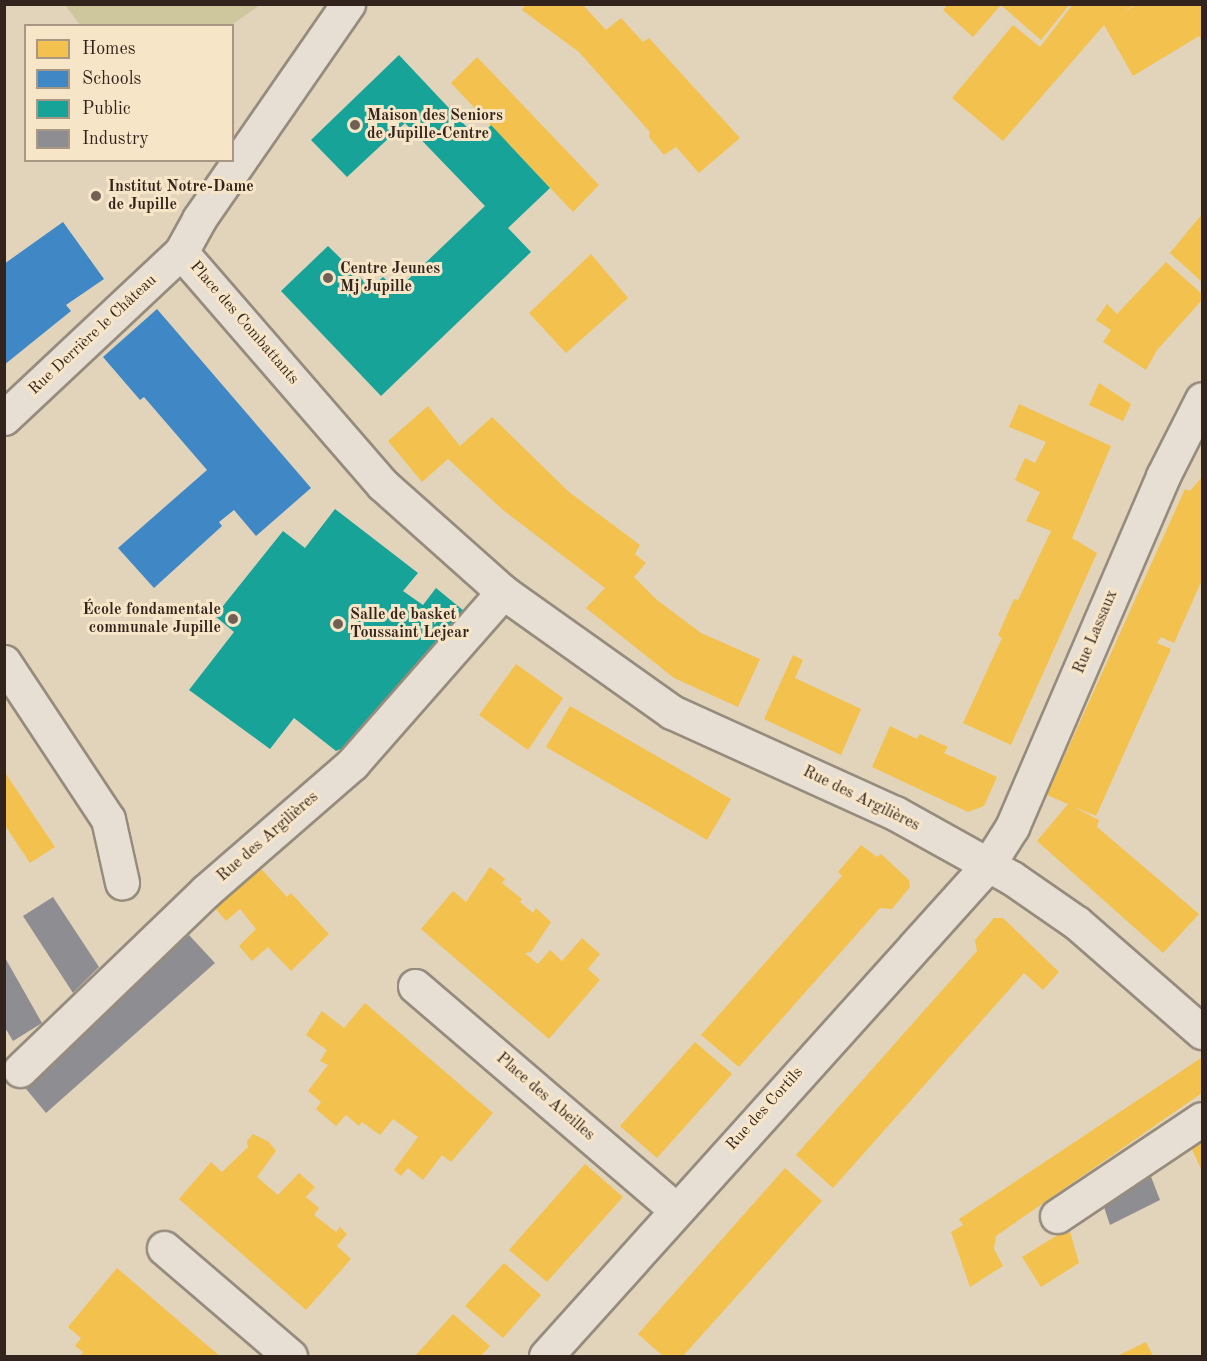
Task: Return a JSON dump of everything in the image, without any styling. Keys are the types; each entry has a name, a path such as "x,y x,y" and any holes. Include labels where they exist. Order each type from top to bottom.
{"street":[{"name":"Place des Combattants","path":"348,4 199,219 181,252 383,485"},
{"name":"Rue Derrière le Château","path":"4,418 181,252"},
{"name":"Rue Lassaux","path":"988,864 1012,827 1163,476 1203,399"},
{"name":"Rue des Argilières","path":"383,485 503,591 672,712 895,813 988,864 1077,923 1203,1032"},
{"name":"Rue des Argilières","path":"20,1070 206,891 352,764 503,591"},
{"path":"4,662 108,819 122,882"},
{"name":"Rue des Cortils","path":"546,1356 675,1209 988,864"},
{"name":"Place des Abeilles","path":"415,986 675,1209"},
{"path":"1057,1216 1203,1119"},
{"path":"164,1248 290,1356"}],"shaded area":[{"path":"65,5 260,5 233,24 79,24"}],"building: Homes":[{"path":"526,4 582,4 606,30 621,18 643,42 649,38 740,138 699,173 676,147 664,155 649,137 650,132 579,52 522,10"},
{"path":"948,4 1070,4 1041,40 1001,5 973,37 943,10"},
{"path":"1073,4 1135,4 1122,13 1137,4 1202,4 1202,41 1199,36 1133,76 1104,25 1003,141 952,98 1013,25 1040,47"},
{"path":"477,57 599,185 573,212 451,83"},
{"path":"1202,214 1202,282 1170,253"},
{"path":"591,254 628,298 566,353 529,313"},
{"path":"1166,262 1202,294 1202,300 1157,350 1146,370 1103,342 1111,330 1096,320 1107,304 1117,314"},
{"path":"1099,383 1131,404 1123,421 1089,405"},
{"path":"1019,404 1111,446 1072,538 1097,553 1011,745 963,723 1002,638 998,635 1014,599 1018,600 1051,531 1026,521 1040,492 1015,480 1025,458 1035,463 1046,442 1009,427"},
{"path":"428,406 460,446 492,417 569,492 640,545 635,554 646,563 634,577 657,600 701,633 760,659 738,707 674,678 586,608 605,588 503,510 448,459 422,482 388,441"},
{"path":"1202,477 1202,580 1174,643 1161,637 1157,643 1171,649 1096,816 1072,806 1099,820 1097,827 1199,914 1163,953 1037,841 1068,804 1047,795 1185,489 1190,491"},
{"path":"793,655 803,660 795,678 861,709 841,755 764,719"},
{"path":"516,664 563,698 528,750 479,715"},
{"path":"570,706 731,799 707,840 546,747"},
{"path":"890,726 917,739 920,734 948,747 944,753 997,777 984,806 968,812 872,767"},
{"path":"4,771 55,847 30,863 4,824"},
{"path":"861,845 877,857 881,854 909,880 910,887 892,909 880,908 739,1067 701,1035 842,876 838,872"},
{"path":"254,861 287,897 291,893 329,934 291,971 268,947 252,961 239,946 256,929 240,909 226,921 209,901"},
{"path":"490,867 505,879 502,883 522,899 520,902 533,913 536,908 551,922 531,952 525,953 538,964 550,950 562,961 582,938 600,954 588,969 600,980 549,1039 421,929 453,891 466,902"},
{"path":"994,918 1003,918 1059,972 1043,990 1024,973 833,1188 796,1155 977,951 975,940"},
{"path":"365,1003 493,1113 451,1162 442,1155 423,1180 408,1168 401,1176 394,1170 418,1137 393,1119 380,1135 362,1122 359,1126 346,1115 336,1126 316,1109 321,1102 308,1091 328,1065 320,1061 327,1050 306,1035 322,1011 344,1028"},
{"path":"695,1042 732,1074 657,1158 620,1126"},
{"path":"1201,1058 1202,1093 996,1236 994,1249 1003,1266 970,1287 951,1232 963,1225 959,1219"},
{"path":"253,1134 269,1142 276,1151 257,1177 278,1195 299,1173 315,1187 306,1197 319,1208 314,1215 336,1232 340,1227 347,1234 337,1246 351,1259 306,1310 179,1199 211,1162 222,1172 248,1147 247,1141"},
{"path":"1202,1140 1202,1171 1191,1147"},
{"path":"585,1164 623,1197 547,1282 509,1250"},
{"path":"785,1168 822,1201 683,1356 663,1356 638,1334"},
{"path":"1069,1228 1079,1263 1041,1287 1022,1257"},
{"path":"504,1263 541,1295 503,1338 465,1306"},
{"path":"117,1268 220,1356 80,1356 83,1352 75,1346 81,1338 68,1327"},
{"path":"453,1314 490,1346 481,1356 415,1356"},
{"path":"1146,1342 1153,1356 1117,1356"}],"building: Schools":[{"path":"63,222 104,279 66,305 71,311 4,365 4,264"},
{"path":"157,309 311,488 256,536 234,510 219,522 222,526 154,588 118,548 207,470 144,397 140,400 103,357"}],"building: Public":[{"path":"399,55 478,139 491,125 550,188 508,228 531,252 381,396 281,291 328,246 371,288 383,277 397,290 485,206 405,123 347,177 311,140"},
{"name":"Salle de basket Toussaint Lejear","path":"335,509 418,573 403,591 423,605 436,588 464,611 343,748 336,751 294,718 270,749 189,690 234,632 215,616 283,531 305,548"}],"building: Industry":[{"path":"53,897 99,967 73,993 23,916"},
{"path":"189,935 215,963 46,1113 22,1084"},
{"path":"4,956 42,1023 13,1041 4,1026"},
{"path":"1150,1174 1160,1200 1110,1225 1102,1201"}],"place":[{"name":"Maison des Seniors de Jupille-Centre","path":"355,125"},
{"name":"Institut Notre-Dame de Jupille","path":"96,196"},
{"name":"Centre Jeunes Mj Jupille","path":"328,278"},
{"name":"École fondamentale communale Jupille","path":"233,619"},
{"name":"Salle de basket Toussaint Lejear","path":"338,624"}]}
